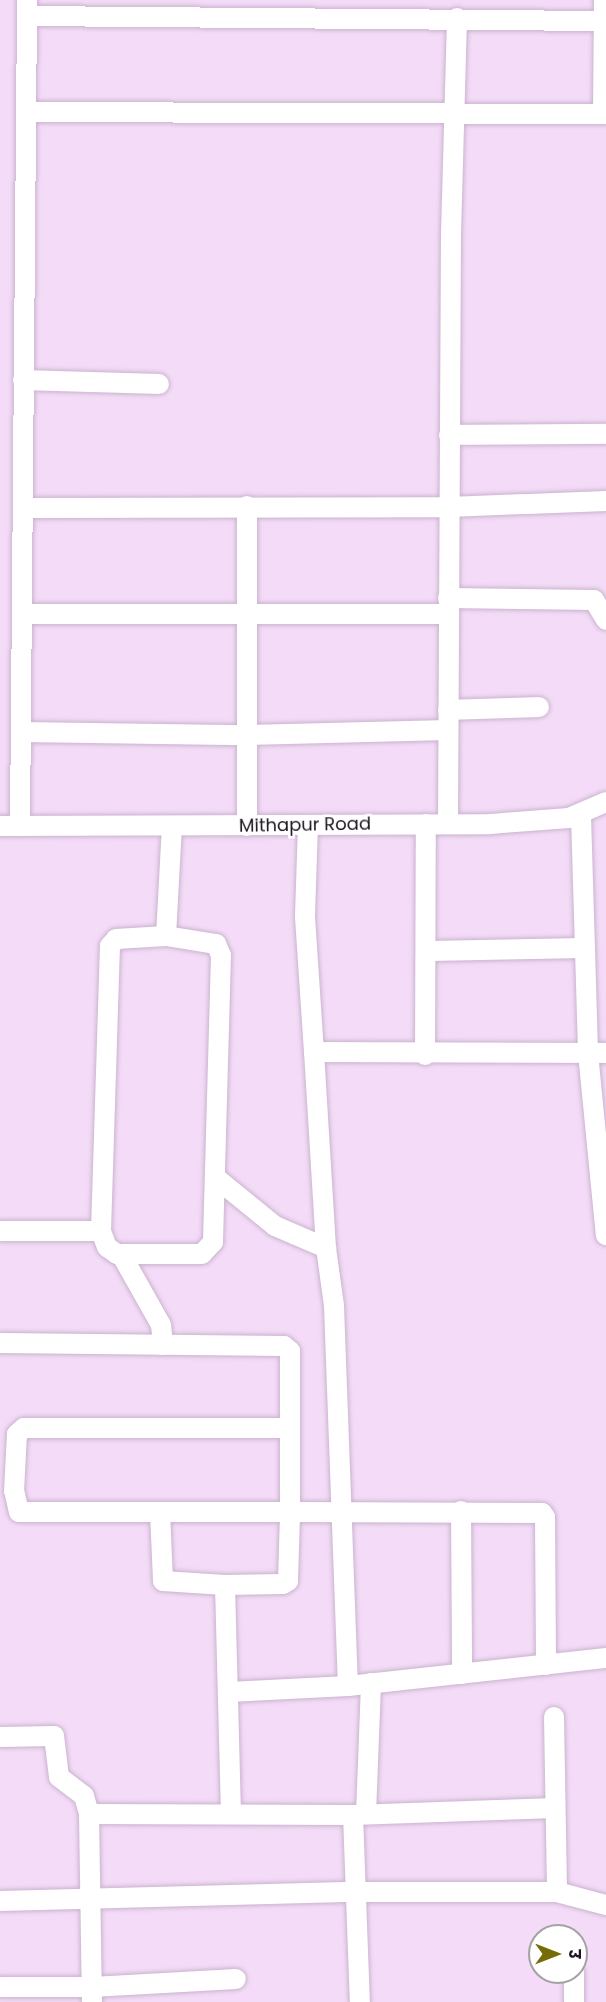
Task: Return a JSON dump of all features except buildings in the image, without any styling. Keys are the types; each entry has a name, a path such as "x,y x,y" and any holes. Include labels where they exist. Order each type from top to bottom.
{"street":[{"path":"26,112 604,114 604,0"},
{"path":"10,826 21,732 27,8 603,21"},
{"path":"448,824 448,507 454,114 458,18"},
{"path":"23,380 159,384"},
{"path":"449,435 606,434"},
{"path":"23,508 448,507 606,501"},
{"path":"247,506 247,826"},
{"path":"22,614 247,616 594,600 606,620"},
{"path":"448,710 540,706"},
{"path":"21,732 247,735 448,730"},
{"name":"Mithapur Road","path":"10,826 247,826 550,821 581,814 606,802"},
{"path":"581,814 585,948 597,1053 606,1235"},
{"path":"425,1055 426,824"},
{"path":"308,825 305,917 326,1248 334,1306 339,1511 348,1686"},
{"path":"166,936 172,826"},
{"path":"166,936 208,942 220,948 216,1178 214,1234 208,1251 121,1254 110,1251 101,1231 110,945 116,939 166,936"},
{"path":"426,951 585,948"},
{"path":"314,1052 425,1055 597,1053"},
{"path":"216,1178 270,1222 326,1248"},
{"path":"0,1231 101,1231"},
{"path":"121,1254 160,1325 163,1345"},
{"path":"0,1343 288,1347 290,1428 288,1581 283,1584 225,1585 164,1581 160,1512"},
{"path":"290,1428 25,1428 9,1434 7,1492 21,1512 537,1511 545,1517 546,1665"},
{"path":"461,1511 462,1674"},
{"path":"225,1585 231,1813"},
{"path":"229,1692 348,1686 606,1658"},
{"path":"360,2002 355,1892 359,1814 371,1683"},
{"path":"554,1717 556,1892"},
{"path":"0,1737 56,1738 58,1776 81,1792 89,1814 92,1995"},
{"path":"89,1814 359,1814 555,1808"},
{"path":"0,1901 355,1892 556,1892 606,1905"},
{"path":"0,1987 92,1995 236,1979"},
{"path":"574,1984 574,2002"}]}
